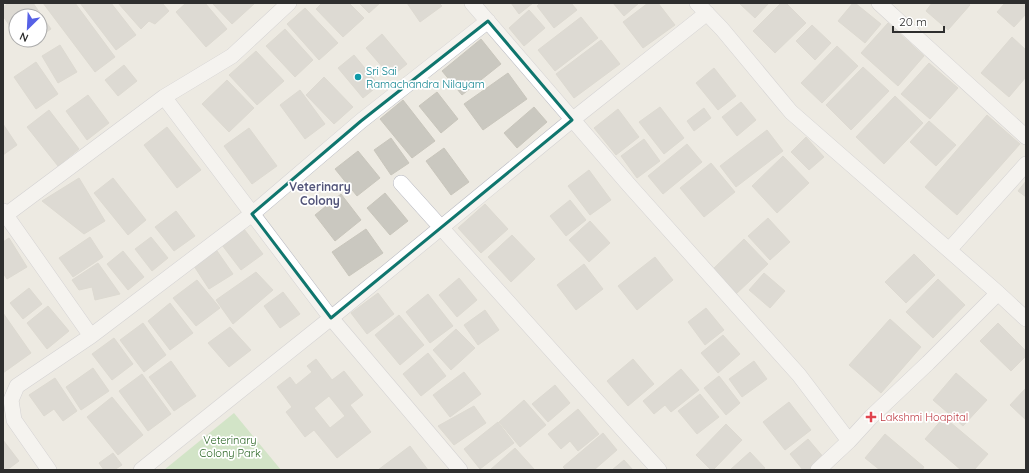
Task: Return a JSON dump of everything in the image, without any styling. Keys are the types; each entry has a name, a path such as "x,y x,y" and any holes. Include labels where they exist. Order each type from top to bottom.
{"street":[{"path":"91,336 4,214 164,97 232,56 289,3"},
{"path":"472,3 634,191 799,375 849,441"},
{"path":"879,3 1026,137"},
{"path":"141,470 442,228 572,120 702,8 722,29 791,112 950,250 1026,320"},
{"path":"49,470 14,420 11,400 17,386 91,336 252,214 361,121 488,21"},
{"path":"164,97 331,318 460,470"},
{"path":"950,250 1026,164"},
{"path":"401,183 659,470"},
{"path":"818,470 998,293"}],"highlighted area":[{"path":"488,21 572,120 331,318 252,214 361,121"}],"green space":[{"name":"Veterinary Colony Park","path":"234,413 281,470 164,470"}],"building":[{"path":"9,3 33,3 36,8 8,8 8,23 3,16 3,7"},
{"path":"43,3 75,3 115,57 95,72"},
{"path":"80,3 111,3 136,35 116,50"},
{"path":"118,3 162,3 169,11 155,24 149,21 141,29"},
{"path":"186,3 205,3 227,29 206,47 176,12"},
{"path":"212,3 252,3 254,4 232,24"},
{"path":"322,3 349,3 364,18 343,37 316,9"},
{"path":"359,3 380,3 369,13"},
{"path":"407,3 439,3 442,6 420,22"},
{"path":"511,3 533,3 519,14"},
{"path":"540,3 571,3 577,10 554,28 537,6"},
{"path":"613,3 639,3 624,16"},
{"path":"648,3 658,3 675,25 643,48 623,22"},
{"path":"739,3 769,3 755,18"},
{"path":"781,3 786,3 806,23 775,53 753,31"},
{"path":"853,3 881,24 865,43 838,21"},
{"path":"932,3 968,3 970,5 948,30 926,11"},
{"path":"1005,3 1026,3 1026,14 1014,27 997,12"},
{"path":"305,8 338,43 319,60 287,24"},
{"path":"529,10 545,28 524,46 509,28"},
{"path":"581,17 598,38 555,71 538,50"},
{"path":"888,23 924,56 898,86 861,53"},
{"path":"812,25 831,43 815,60 796,41"},
{"path":"285,29 313,60 295,77 266,46"},
{"path":"382,34 407,64 391,77 366,48"},
{"path":"1012,37 1026,50 1026,77 1009,97 981,73"},
{"path":"481,39 501,64 462,95 442,71"},
{"path":"601,40 620,64 574,98 556,74"},
{"path":"60,45 77,72 58,83 42,56"},
{"path":"837,46 858,66 822,103 801,83"},
{"path":"256,51 284,81 257,105 229,75"},
{"name":"Sri Sai Ramachandra Nilayam","path":"354,55 379,85 363,98 338,68"},
{"path":"36,62 58,94 36,109 14,77"},
{"path":"929,63 958,88 930,119 901,94"},
{"path":"124,65 137,81 118,96 105,80"},
{"path":"863,67 889,91 851,130 826,105"},
{"path":"714,68 736,96 718,110 696,83"},
{"path":"508,73 527,99 483,130 464,104"},
{"path":"324,77 353,107 334,124 306,95"},
{"path":"227,80 254,108 229,132 202,104"},
{"path":"300,90 325,124 305,139 280,105"},
{"path":"437,92 458,119 441,133 419,106"},
{"path":"88,95 109,123 87,140 66,111"},
{"path":"895,96 923,123 884,164 856,137"},
{"path":"403,100 435,141 412,158 380,119"},
{"path":"741,102 756,120 737,136 722,117"},
{"path":"534,107 547,122 517,148 504,133"},
{"path":"660,107 684,138 664,154 639,122"},
{"path":"704,108 711,118 694,131 687,121"},
{"path":"618,109 639,137 616,155 594,128"},
{"path":"49,110 79,149 58,166 27,127"},
{"path":"987,115 1020,144 957,215 925,187"},
{"path":"929,121 956,145 936,166 910,142"},
{"path":"3,124 17,145 3,155"},
{"path":"167,127 201,170 177,188 144,145"},
{"path":"249,128 277,166 252,184 224,146"},
{"path":"767,130 783,151 736,187 720,166"},
{"path":"806,137 824,157 809,170 791,152"},
{"path":"391,138 409,163 391,175 374,150"},
{"path":"644,139 660,161 637,178 621,156"},
{"path":"687,144 702,162 663,194 648,176"},
{"path":"444,148 469,182 451,195 426,161"},
{"path":"358,151 380,178 357,196 335,169"},
{"path":"783,156 809,183 777,213 752,186"},
{"path":"711,163 735,192 704,217 680,188"},
{"path":"589,170 611,200 590,215 568,186"},
{"path":"79,178 105,221 84,234 42,201"},
{"path":"113,178 146,220 128,235 94,193"},
{"path":"1026,181 1026,197 1018,191"},
{"path":"385,193 408,221 390,235 367,208"},
{"path":"341,194 361,220 335,241 315,215"},
{"path":"570,200 586,220 566,236 550,216"},
{"path":"485,204 508,229 481,253 458,228"},
{"path":"176,211 195,236 174,251 155,227"},
{"path":"768,218 790,242 770,260 748,236"},
{"path":"590,221 610,243 589,262 569,240"},
{"path":"244,229 263,254 241,270 222,245"},
{"path":"366,229 383,253 349,276 332,252"},
{"path":"512,235 535,259 511,282 488,257"},
{"path":"90,237 103,257 73,277 59,258"},
{"path":"151,237 168,258 152,271 135,249"},
{"path":"9,238 27,267 7,279 3,273 3,242"},
{"path":"744,239 768,264 736,294 713,269"},
{"path":"215,248 233,274 209,289 192,263"},
{"path":"123,251 144,277 128,290 107,264"},
{"path":"914,254 935,275 906,303 885,282"},
{"path":"655,257 673,280 637,310 618,286"},
{"path":"98,263 120,294 95,300 92,287 79,290 72,280"},
{"path":"584,264 603,289 576,310 557,285"},
{"path":"256,272 273,290 233,324 216,300"},
{"path":"764,273 785,291 770,308 749,290"},
{"path":"459,278 477,300 457,317 439,295"},
{"path":"938,279 965,305 933,338 906,312"},
{"path":"197,280 220,308 196,326 173,298"},
{"path":"29,288 42,304 23,319 10,303"},
{"path":"283,292 300,314 280,328 264,306"},
{"path":"378,293 394,314 367,334 351,313"},
{"path":"428,294 453,326 430,343 406,312"},
{"path":"170,303 193,333 170,350 148,321"},
{"path":"48,306 69,331 47,349 27,323"},
{"path":"706,308 724,330 705,345 688,322"},
{"path":"485,310 499,330 478,345 464,325"},
{"path":"3,313 31,353 3,373"},
{"path":"399,315 424,345 400,365 375,335"},
{"path":"890,319 921,347 881,393 849,365"},
{"path":"143,323 166,355 144,372 120,340"},
{"path":"998,323 1026,351 1026,356 1011,371 980,341"},
{"path":"230,327 251,350 229,367 208,343"},
{"path":"456,329 475,348 451,370 433,350"},
{"path":"723,335 740,354 718,373 701,353"},
{"path":"114,338 133,364 112,380 92,354"},
{"path":"428,353 446,376 421,396 403,374"},
{"path":"316,359 332,380 344,371 363,395 350,405 371,432 337,458 314,430 305,437 286,412 292,407 277,387 290,377 296,385 312,372 307,366","holes":["329,396 345,416 330,428 314,408"]},
{"path":"633,359 654,384 628,406 607,381"},
{"path":"171,361 196,396 174,411 149,377"},
{"path":"754,361 767,379 742,397 729,379"},
{"path":"93,368 109,391 81,410 66,387"},
{"path":"681,369 699,390 671,412 665,405 654,414 643,401"},
{"path":"464,372 481,394 450,417 433,395"},
{"path":"956,373 987,400 963,426 933,400"},
{"path":"142,374 171,414 148,431 119,391"},
{"path":"719,376 740,403 726,415 704,388"},
{"path":"55,378 77,411 63,421 54,409 44,416 29,395"},
{"path":"555,385 570,403 548,422 532,404"},
{"path":"1026,388 1026,420 1010,405"},
{"path":"700,394 719,417 697,434 678,411"},
{"path":"112,397 143,435 118,455 87,417"},
{"path":"524,400 546,425 520,447 499,422"},
{"path":"789,402 811,430 785,450 763,422"},
{"path":"474,406 486,423 454,445 438,426"},
{"path":"578,409 599,434 578,451 570,441 561,449 548,434"},
{"path":"944,417 988,454 974,470 961,470 925,439"},
{"path":"498,422 514,443 480,469 464,449"},
{"path":"726,424 742,440 713,470 711,470 696,455"},
{"path":"603,433 617,450 594,470 566,470 563,467"},
{"path":"885,434 924,467 922,470 880,470 865,458"},
{"path":"808,439 825,459 813,470 803,470 790,454"},
{"path":"3,440 19,461 7,470 3,470"},
{"path":"410,446 428,470 378,470"},
{"path":"515,448 534,469 533,470 490,470"},
{"path":"750,452 765,468 762,470 730,470"},
{"path":"113,453 122,465 114,470 104,470 99,463"},
{"path":"624,460 633,470 612,470"}],"place":[{"name":"Sri Sai Ramachandra Nilayam","path":"358,77"},
{"name":"Lakshmi Hoapital","path":"871,417"}],"district":[{"name":"Veterinary Colony","path":"320,194"}]}
